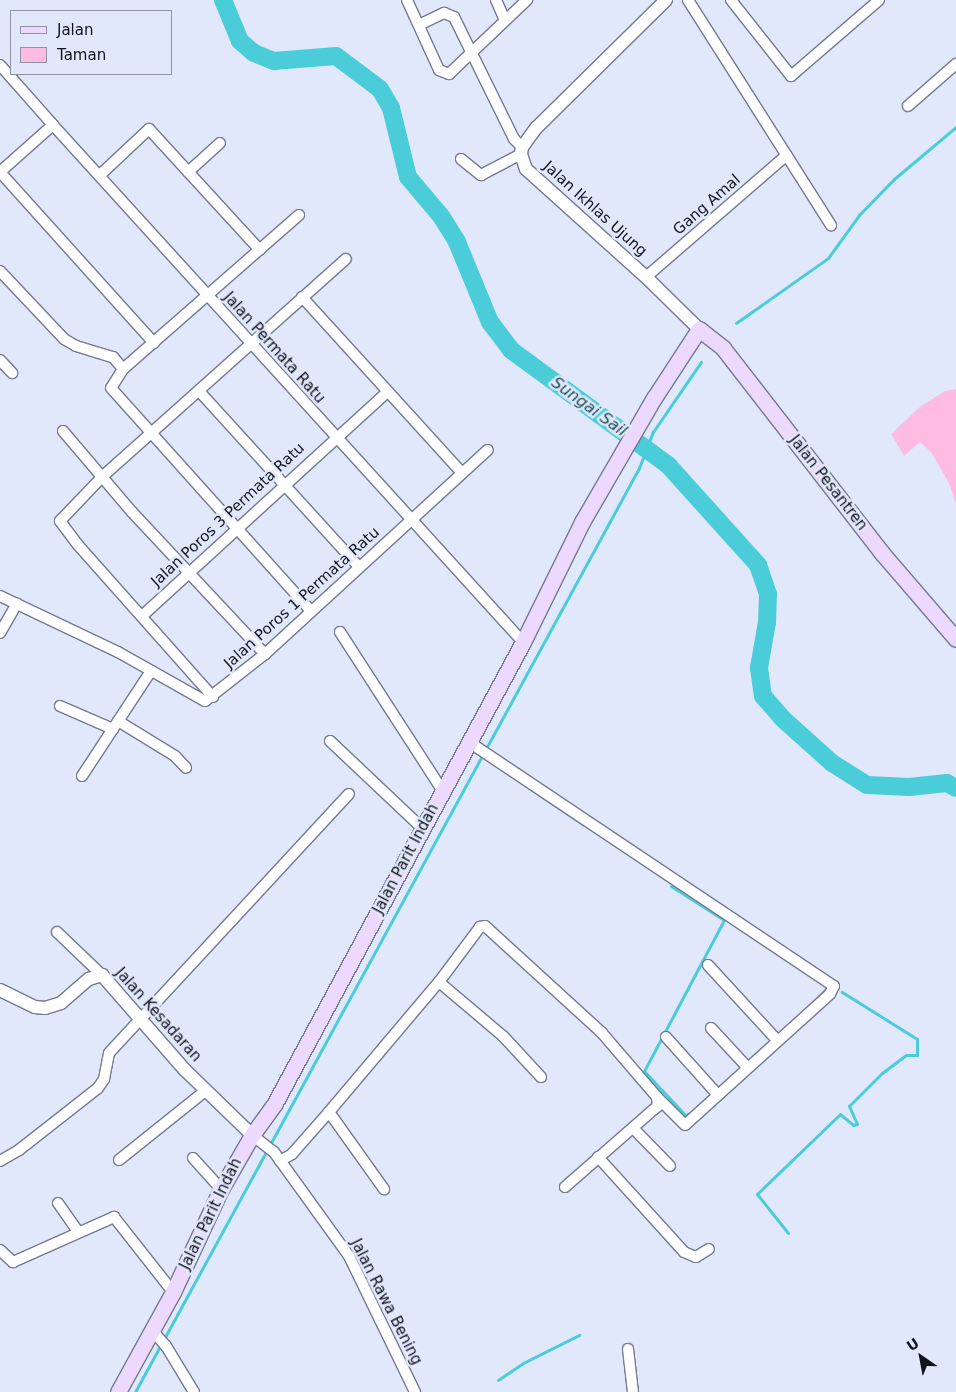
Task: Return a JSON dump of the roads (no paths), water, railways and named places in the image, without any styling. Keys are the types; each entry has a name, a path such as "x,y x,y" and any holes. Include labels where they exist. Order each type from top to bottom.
{"main road":[{"name":"Jalan Parit Indah","path":"118,1392 155,1332 221,1189 252,1135 275,1103 443,791 473,745 582,522 654,398 699,329"},
{"name":"Jalan Pesantren","path":"699,329 723,348 882,553 956,640"}],"street":[{"path":"407,0 442,72 449,74 470,52 527,0"},
{"path":"496,0 505,20"},
{"path":"688,0 831,225"},
{"path":"734,1 791,76 879,0"},
{"path":"461,158 481,175 522,151 591,71 663,1"},
{"path":"419,25 444,13 450,14 522,151"},
{"path":"908,106 956,64"},
{"name":"Jalan Permata Ratu","path":"0,65 52,125 100,174 207,297 523,642"},
{"path":"0,83 8,75"},
{"path":"52,125 0,172 154,343"},
{"path":"100,174 149,129 260,250"},
{"path":"188,172 220,143"},
{"name":"Jalan Ikhlas Ujung","path":"522,151 526,169 646,277 699,329"},
{"name":"Gang Amal","path":"646,277 787,155"},
{"path":"299,215 207,297 123,368 111,388 312,611"},
{"path":"0,596 151,671 206,701 213,697 59,522 102,477 346,259"},
{"path":"0,271 64,339 113,357 123,368"},
{"path":"302,297 462,473"},
{"path":"0,360 12,373"},
{"path":"199,391 359,566"},
{"name":"Jalan Poros 3 Permata Ratu","path":"142,616 284,484 387,392"},
{"path":"63,431 102,477 265,654"},
{"name":"Jalan Poros 1 Permata Ratu","path":"213,697 265,654 488,450"},
{"path":"0,633 17,603"},
{"path":"340,632 443,791"},
{"path":"82,776 151,671"},
{"path":"60,706 115,725 175,756 186,768"},
{"path":"330,741 423,829"},
{"path":"277,1156 292,1154 439,982 480,927 487,927 602,1033 657,1097 685,1126 833,991 832,982 497,759 473,745"},
{"path":"0,1161 19,1150 98,1088 104,1079 109,1053 349,794"},
{"path":"57,932 102,975"},
{"path":"708,965 778,1041"},
{"name":"Jalan Kesadaran","path":"0,990 35,1007 45,1008 61,1003 89,979 102,975 205,1091 252,1135"},
{"path":"439,982 503,1036 541,1077"},
{"path":"711,1028 748,1068"},
{"path":"666,1036 718,1095"},
{"path":"119,1160 205,1091"},
{"path":"565,1187 658,1106 657,1097"},
{"path":"329,1112 384,1189"},
{"path":"633,1128 670,1166"},
{"name":"Jalan Rawa Bening","path":"252,1135 277,1156 349,1256 416,1392"},
{"path":"598,1157 684,1252 696,1257 709,1249"},
{"path":"193,1158 221,1189"},
{"path":"58,1203 78,1232"},
{"path":"0,1250 13,1262 109,1217 117,1219 173,1292"},
{"path":"155,1332 166,1346 194,1392"},
{"path":"628,1349 633,1392"}],"waterway":[{"name":"Sungai Sail","path":"223,0 240,41 254,53 274,61 336,56 380,89 391,108 408,177 441,216 457,242 490,322 511,350 668,465 758,565 768,594 767,622 759,668 763,696 783,719 832,763 867,785 909,787 947,783 956,788"},
{"path":"736,323 828,258 859,215 894,179 956,127"},
{"path":"135,1392 639,468 653,432 701,362"},
{"path":"538,794 584,825"},
{"path":"671,886 724,920 644,1071 685,1115 693,1113"},
{"path":"799,1016 830,985"},
{"path":"788,1233 757,1194 840,1114 853,1125 857,1124 849,1106 882,1073 906,1055 917,1055 917,1039 842,992"},
{"path":"498,1380 523,1363 579,1335"}]}
